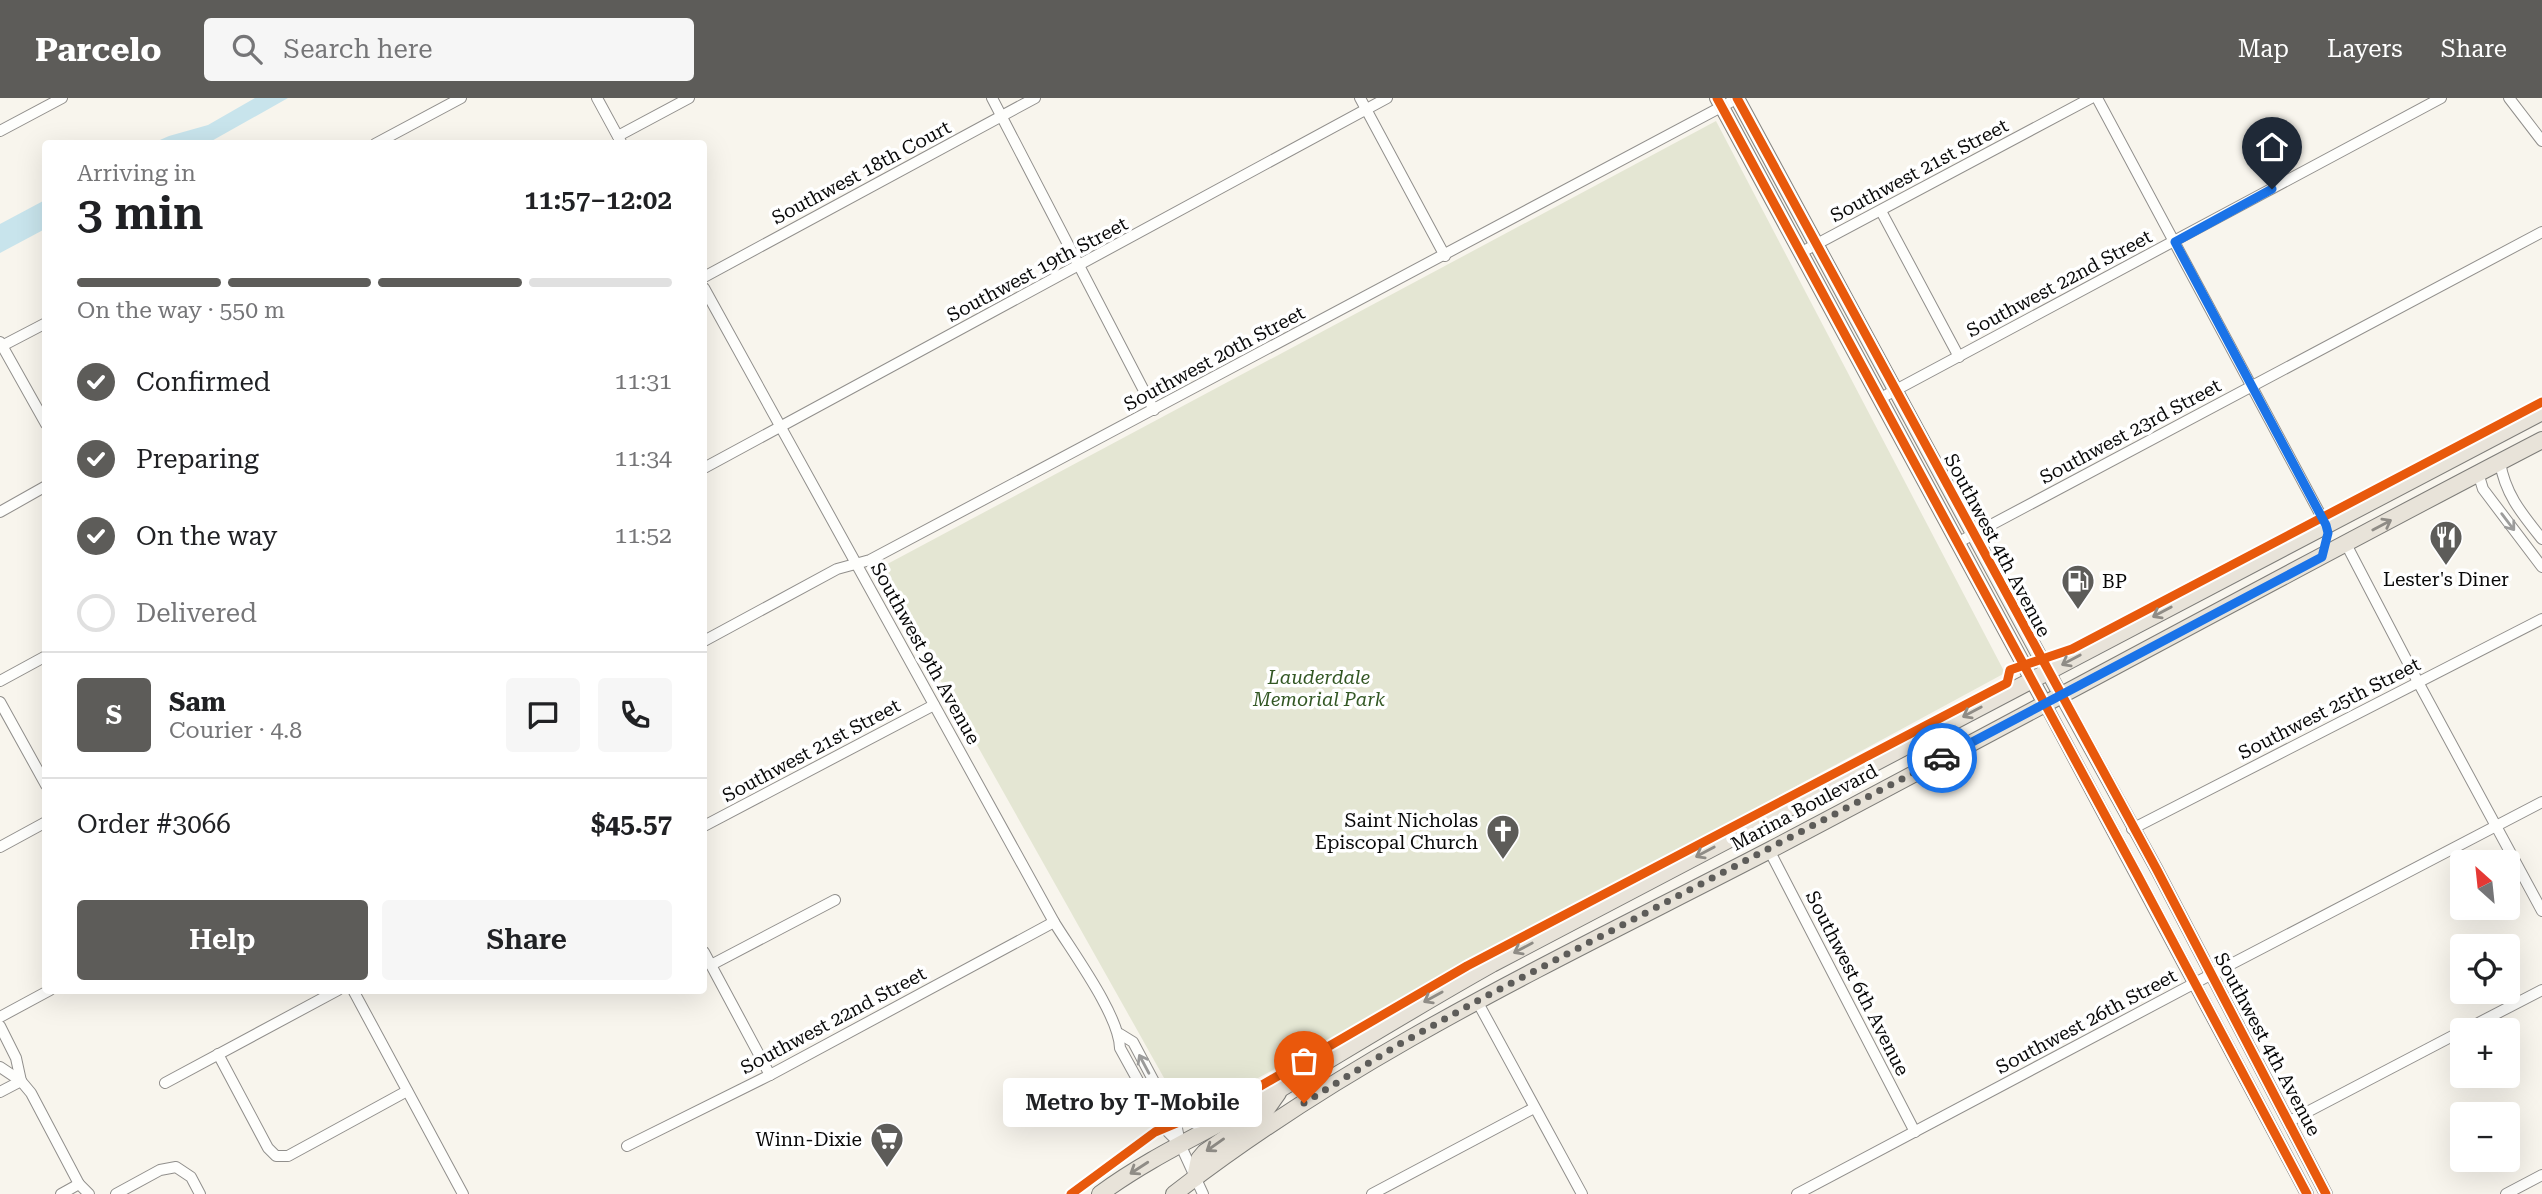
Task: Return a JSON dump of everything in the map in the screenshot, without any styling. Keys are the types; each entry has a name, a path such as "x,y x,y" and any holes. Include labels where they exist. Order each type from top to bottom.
{"main road":[{"name":"Southwest 4th Avenue","path":"1738,98 2060,694"},
{"name":"Southwest 4th Avenue","path":"1719,103 2044,702"},
{"name":"Marina Boulevard","path":"1100,1194 1180,1144 1282,1088 1492,964 2542,412"},
{"path":"2478,474 2486,454 2516,425"},
{"name":"Marina Boulevard","path":"1174,1194 1352,1073 1477,1001 1769,850 2542,440"},
{"path":"2346,544 2346,527 2352,511"},
{"path":"2322,557 2328,533 2326,525"},
{"path":"1477,1001 1478,990 1492,964"},
{"path":"1195,1178 1199,1158 1266,1110 1282,1088"}],"street":[{"path":"0,131 62,98"},
{"path":"382,140 461,98"},
{"path":"597,98 620,140 689,98"},
{"path":"992,98 1154,410"},
{"name":"Southwest 18th Court","path":"707,274 1035,98"},
{"path":"1360,98 1445,256"},
{"name":"Southwest 19th Street","path":"707,466 1387,98"},
{"name":"Southwest 20th Street","path":"707,639 837,569 870,560 1445,256 1719,103 1738,98"},
{"name":"Southwest 21st Street","path":"1800,253 2091,98"},
{"path":"2097,98 2326,525"},
{"name":"Southwest 22nd Street","path":"1879,399 2441,98"},
{"path":"2509,98 2542,141"},
{"path":"1881,211 1959,357"},
{"name":"Southwest 23rd Street","path":"1957,543 2542,232"},
{"name":"Southwest 9th Avenue","path":"707,301 1054,922 1120,1034 1120,1048 1164,1128 1180,1144 1203,1194"},
{"path":"42,325 1,345 42,417"},
{"path":"2500,462 2502,478 2512,500 2542,539"},
{"path":"2478,474 2483,489 2542,567"},
{"path":"0,512 42,488"},
{"path":"2346,544 2542,911"},
{"name":"Southwest 25th Street","path":"2132,829 2542,620"},
{"path":"0,681 42,658"},
{"name":"Southwest 4th Avenue","path":"2060,694 2290,1121 2326,1194"},
{"path":"0,702 42,778"},
{"name":"Southwest 4th Avenue","path":"2044,702 2307,1194"},
{"name":"Southwest 21st Street","path":"707,824 934,705"},
{"name":"Southwest 26th Street","path":"1797,1194 2542,802"},
{"path":"0,847 42,824"},
{"name":"Southwest 6th Avenue","path":"1769,850 1915,1132"},
{"path":"711,965 835,900"},
{"name":"Southwest 22nd Street","path":"627,1146 770,1075 1054,922"},
{"path":"707,957 770,1075"},
{"path":"2488,1018 2542,990"},
{"path":"21,1081 16,1058 0,1018 43,994"},
{"path":"165,1083 331,994"},
{"path":"355,994 463,1194"},
{"path":"1477,1001 1582,1194"},
{"path":"2290,1121 2450,1038"},
{"path":"218,1055 268,1148 276,1156 288,1156 407,1091"},
{"path":"0,1067 21,1081 30,1093 79,1184 89,1194"},
{"path":"0,1092 21,1081"},
{"path":"1372,1194 1534,1108"},
{"path":"116,1194 160,1170 176,1167 191,1177 200,1194"},
{"path":"2506,1194 2542,1175"},
{"path":"61,1194 79,1184"}],"green space":[{"name":"Lauderdale Memorial Park","path":"1716,121 2005,673 1186,1117 878,569"}],"water":[{"path":"255,98 288,98 213,140 160,140 208,125"},
{"path":"42,202 42,231 0,253 0,224"}],"cycle path":[{"path":"1717,98 2307,1194"},
{"path":"1737,98 2157,870 2326,1194"},
{"path":"1071,1194 1155,1132 1186,1119 1194,1122 1202,1120 1467,966 2007,683 2010,670 2072,649 2542,402"}],"way so far":[{"path":"1304,1103 1398,1045 1477,1001 1942,758"}],"place":[{"name":"Lester's Diner","path":"2446,567"},
{"name":"BP","path":"2078,611"},
{"name":"Saint Nicholas Episcopal Church","path":"1503,861"},
{"name":"Metro by T-Mobile","path":"1304,1103"},
{"name":"Winn-Dixie","path":"887,1169"}],"route":[{"path":"1942,758 2322,557 2327,541 2326,525 2175,242 2272,189"}]}
